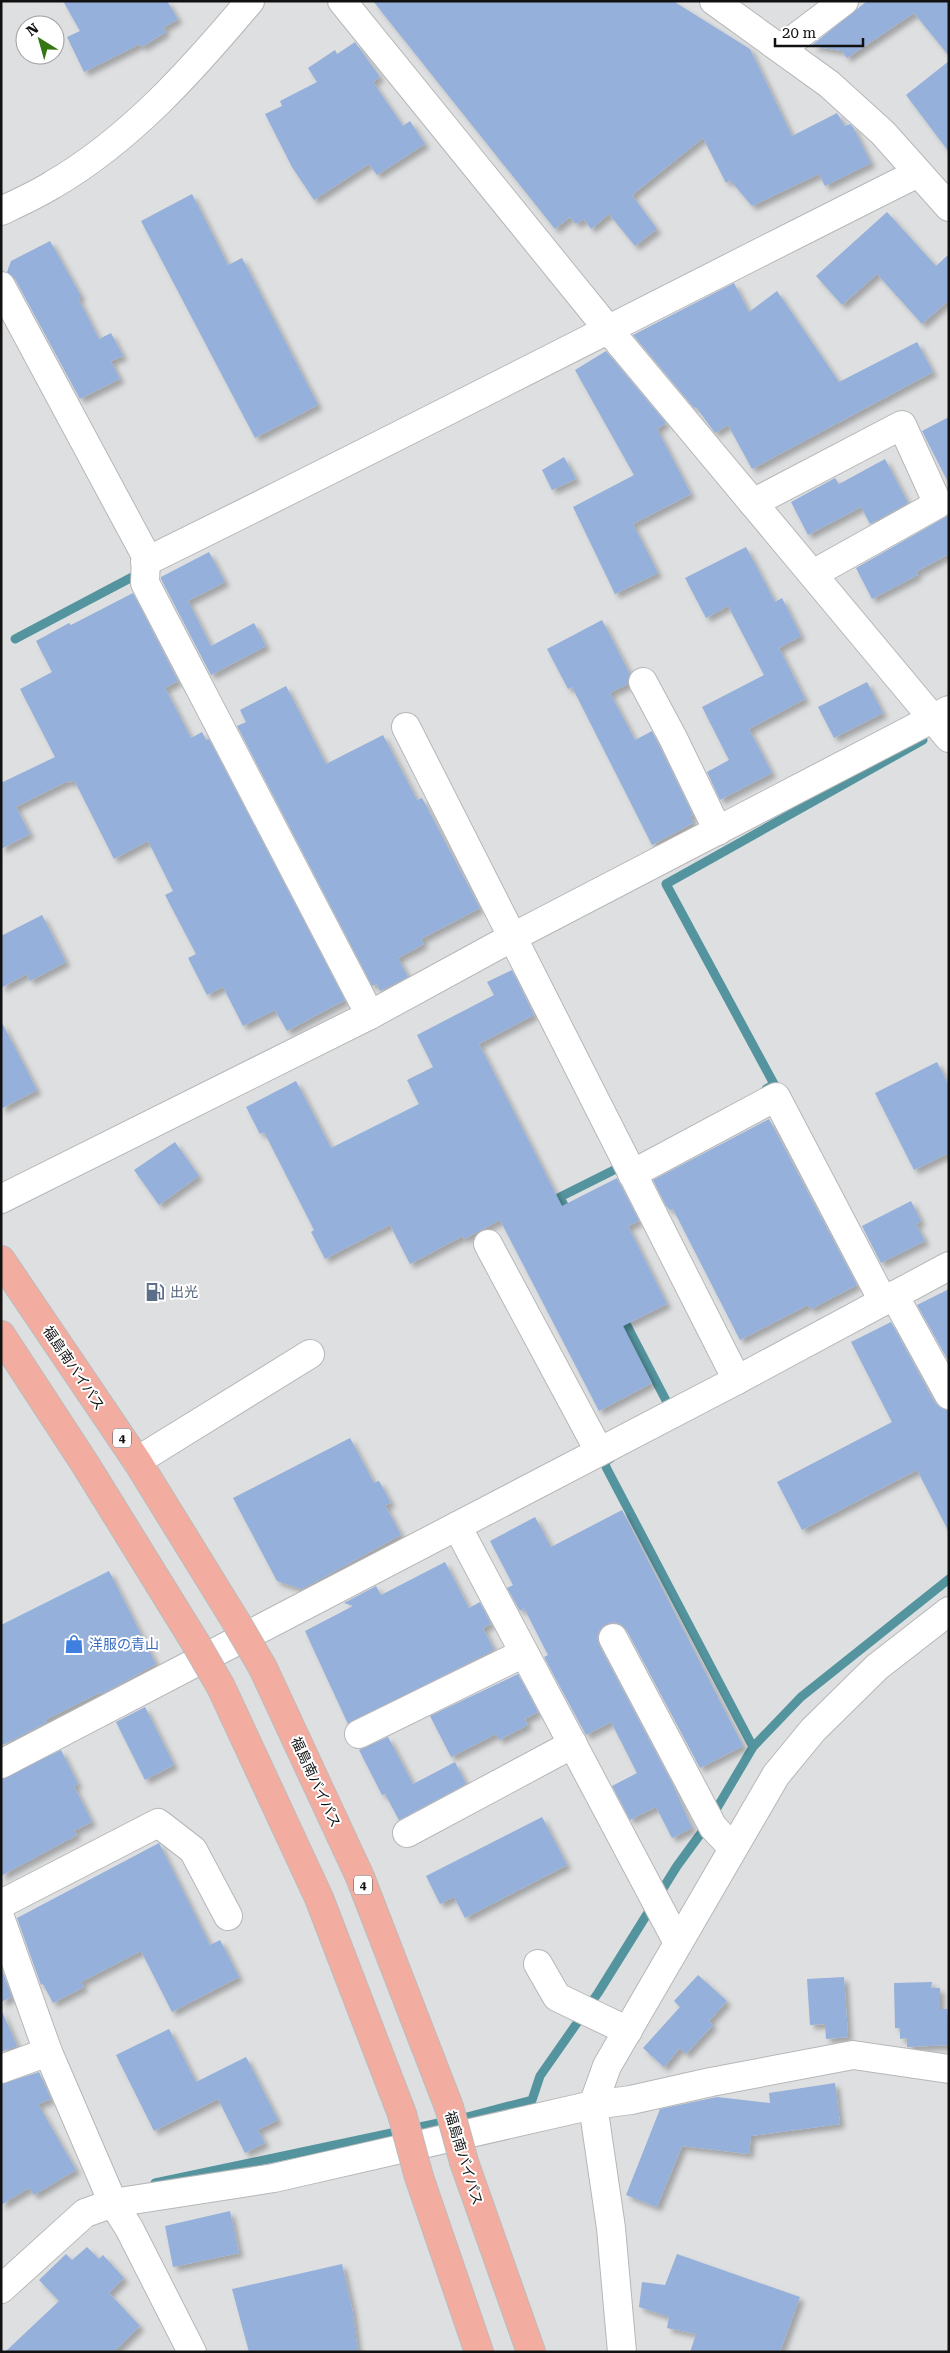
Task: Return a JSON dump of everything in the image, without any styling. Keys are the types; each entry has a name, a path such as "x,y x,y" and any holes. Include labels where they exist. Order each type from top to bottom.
{"highway":[{"name":"福島南バイパス","path":"1,1260 137,1461 263,1668 360,1877 448,2107 464,2162 530,2352"},
{"path":"1,1335 87,1467 221,1687 319,1898 402,2114 419,2177 479,2352"}],"street":[{"path":"1,211 53,185 152,110 214,45 250,1"},
{"path":"1,1199 370,1014 511,938 718,831 943,722 813,574 607,328 342,1"},
{"path":"714,1 782,48 829,84 883,133 949,207"},
{"path":"782,48 844,1"},
{"path":"145,562 387,443 607,328 918,173"},
{"path":"1,286 146,556 145,583 370,1014"},
{"path":"753,503 902,425 938,504 813,574"},
{"path":"643,682 673,738 718,831"},
{"path":"406,727 511,938 737,1380"},
{"path":"632,1174 776,1097 889,1298 949,1395"},
{"path":"488,1244 599,1451"},
{"path":"1,1764 737,1380 949,1266"},
{"path":"137,1461 310,1354"},
{"path":"457,1526 678,1943"},
{"path":"622,2352 611,2228 593,2105 607,2066 776,1776 814,1730 877,1667 949,1611"},
{"path":"614,1638 713,1827 733,1848"},
{"path":"359,1734 524,1653"},
{"path":"407,1833 573,1744"},
{"path":"1,1904 158,1823 193,1850 228,1916"},
{"path":"1,1920 48,2052 113,2203 130,2228 192,2352"},
{"path":"538,1964 557,1997 628,2031"},
{"path":"1,2069 48,2052"},
{"path":"1,2289 85,2213 113,2203 274,2178 593,2105 853,2055 949,2069"}],"building":[{"path":"63,1 167,1 178,19 163,28 166,32 142,47 140,44 84,72 67,37 80,31"},
{"path":"373,1 673,1 750,49 792,136 837,113 845,126 850,124 853,127 871,163 825,186 819,174 752,206 730,180 726,183 703,138 632,195 657,229 635,246 609,214 591,229 584,219 576,224 570,217 555,229"},
{"path":"867,1 949,1 949,56 914,13 847,58 842,51 811,46"},
{"path":"355,42 380,77 373,82 403,126 410,121 425,144 377,175 369,164 314,200 292,167 265,114 282,106 280,101 317,82 308,68 335,50 337,54"},
{"path":"949,61 949,152 906,95"},
{"path":"192,194 228,265 242,258 318,405 255,438 141,221"},
{"path":"887,212 936,266 949,254 949,300 922,324 877,274 842,305 816,276"},
{"path":"50,241 81,296 78,298 99,339 111,333 123,356 111,361 120,379 80,399 15,279 7,272 11,261"},
{"path":"734,283 749,312 777,291 839,382 917,342 933,372 752,469 728,425 715,433 696,407 694,408 633,335"},
{"path":"606,351 666,423 657,429 691,494 633,524 658,573 615,594 573,507 634,475 575,370"},
{"path":"949,417 949,484 922,431"},
{"path":"564,457 576,479 552,490 542,470"},
{"path":"885,459 908,503 870,524 861,507 808,535 791,502 835,478 839,484"},
{"path":"949,515 949,554 916,572 918,575 872,599 856,568"},
{"path":"746,547 775,602 782,598 801,636 779,648 805,699 749,729 772,773 720,800 707,772 729,760 702,707 764,675 728,606 706,618 685,578"},
{"path":"209,552 225,582 188,601 211,646 254,623 266,646 211,675 161,579 161,577"},
{"path":"133,593 178,681 165,688 191,738 202,732 206,740 209,739 345,1000 287,1031 275,1010 243,1026 223,987 207,995 188,958 196,954 165,895 173,891 148,841 114,859 74,780 69,783 68,781 16,807 30,834 1,849 1,778 3,782 55,757 20,689 52,672 36,641"},
{"path":"602,620 630,674 628,684 610,693 635,740 652,731 693,815 690,816 693,823 652,845 572,687 568,689 547,649"},
{"path":"867,682 883,713 834,738 818,707"},
{"path":"286,686 326,764 383,735 417,800 422,798 480,908 421,939 424,944 398,958 408,977 380,991 377,984 372,986 237,726 246,722 240,710"},
{"path":"42,915 66,962 30,981 27,974 1,988 1,936"},
{"path":"512,970 534,1015 479,1044 562,1206 617,1178 639,1221 628,1226 667,1304 623,1326 652,1383 599,1411 500,1220 464,1239 463,1236 410,1264 390,1225 325,1259 311,1232 314,1230 264,1132 260,1134 246,1107 296,1081 331,1148 419,1104 407,1080 433,1067 417,1035 494,995 487,982"},
{"path":"1,1021 37,1090 1,1109"},
{"path":"937,1062 949,1086 949,1153 914,1170 875,1093"},
{"path":"769,1119 857,1285 811,1309 808,1305 740,1340 673,1209 670,1210 666,1206 653,1180"},
{"path":"175,1142 199,1176 159,1205 134,1170"},
{"path":"911,1201 921,1221 916,1224 925,1241 881,1263 862,1226"},
{"path":"949,1289 949,1362 917,1305"},
{"path":"891,1322 935,1403 949,1411 949,1532 917,1470 802,1530 777,1482 892,1422 851,1342"},
{"path":"350,1438 374,1483 379,1481 391,1503 385,1505 401,1535 302,1589 277,1581 233,1498"},
{"path":"622,1510 743,1746 700,1768 627,1631 622,1625 614,1622 606,1624 600,1629 597,1637 599,1645 672,1783 692,1828 672,1838 656,1807 630,1820 612,1786 637,1773 611,1722 586,1735 544,1657 548,1655 524,1608 520,1611 507,1588 513,1585 490,1541 535,1517 551,1547"},
{"path":"445,1562 469,1608 480,1602 491,1624 483,1628 494,1650 348,1724 305,1631 353,1606 344,1603 376,1586 381,1595"},
{"name":"洋服の青山","path":"109,1571 156,1664 102,1694 101,1692 45,1720 47,1722 1,1746 1,1625"},
{"path":"518,1674 538,1712 525,1719 528,1725 499,1740 496,1734 451,1757 430,1716"},
{"path":"145,1707 174,1765 145,1780 116,1722"},
{"path":"388,1737 413,1784 455,1762 466,1784 399,1820 385,1794 382,1795 359,1750"},
{"path":"61,1750 78,1784 74,1786 92,1822 74,1831 77,1835 1,1876 1,1779"},
{"path":"542,1817 567,1865 465,1918 454,1897 440,1904 426,1876"},
{"path":"159,1843 210,1945 220,1940 239,1977 172,2012 141,1951 81,1982 84,1987 53,2003 43,1984 41,1985 17,1918"},
{"path":"1,1967 12,1997 1,2002"},
{"path":"698,1975 727,2001 709,2021 713,2025 686,2054 680,2048 664,2067 643,2048 680,2007 674,2001"},
{"path":"844,1977 848,2037 826,2039 825,2024 810,2025 807,1979"},
{"path":"932,1982 931,1988 940,1988 940,2009 947,2009 949,2045 907,2047 907,2038 900,2039 900,2028 895,2028 894,1983"},
{"path":"1,2009 17,2046 1,2052"},
{"path":"169,2029 196,2082 246,2057 278,2120 258,2130 265,2143 245,2153 218,2099 154,2131 116,2055"},
{"path":"39,2072 51,2099 38,2104 76,2170 34,2195 29,2188 1,2205 1,2084"},
{"path":"835,2083 840,2124 751,2136 749,2154 682,2146 657,2207 626,2195 660,2109 717,2097 770,2103 769,2093"},
{"path":"230,2211 239,2253 173,2267 165,2226"},
{"path":"87,2247 99,2259 103,2255 124,2278 109,2293 140,2326 114,2352 5,2352 59,2301 39,2280 66,2254 72,2260"},
{"path":"677,2254 800,2297 780,2352 690,2352 696,2334 667,2328 669,2317 639,2307 642,2282 665,2285"},
{"path":"342,2264 352,2308 358,2352 249,2352 232,2289"}],"waterway":[{"path":"15,639 136,575"},
{"path":"766,1089 774,1084 666,884 923,740"},
{"path":"569,1216 560,1197 614,1170"},
{"path":"622,1316 671,1410"},
{"path":"611,1458 604,1462 607,1469 753,1747"},
{"path":"155,2183 467,2117 532,2100 540,2076 598,1993 677,1866 707,1825 753,1747 801,1697 949,1579"}],"place":[{"name":"出光","path":"155,1292"},
{"name":"洋服の青山","path":"74,1644"}]}
